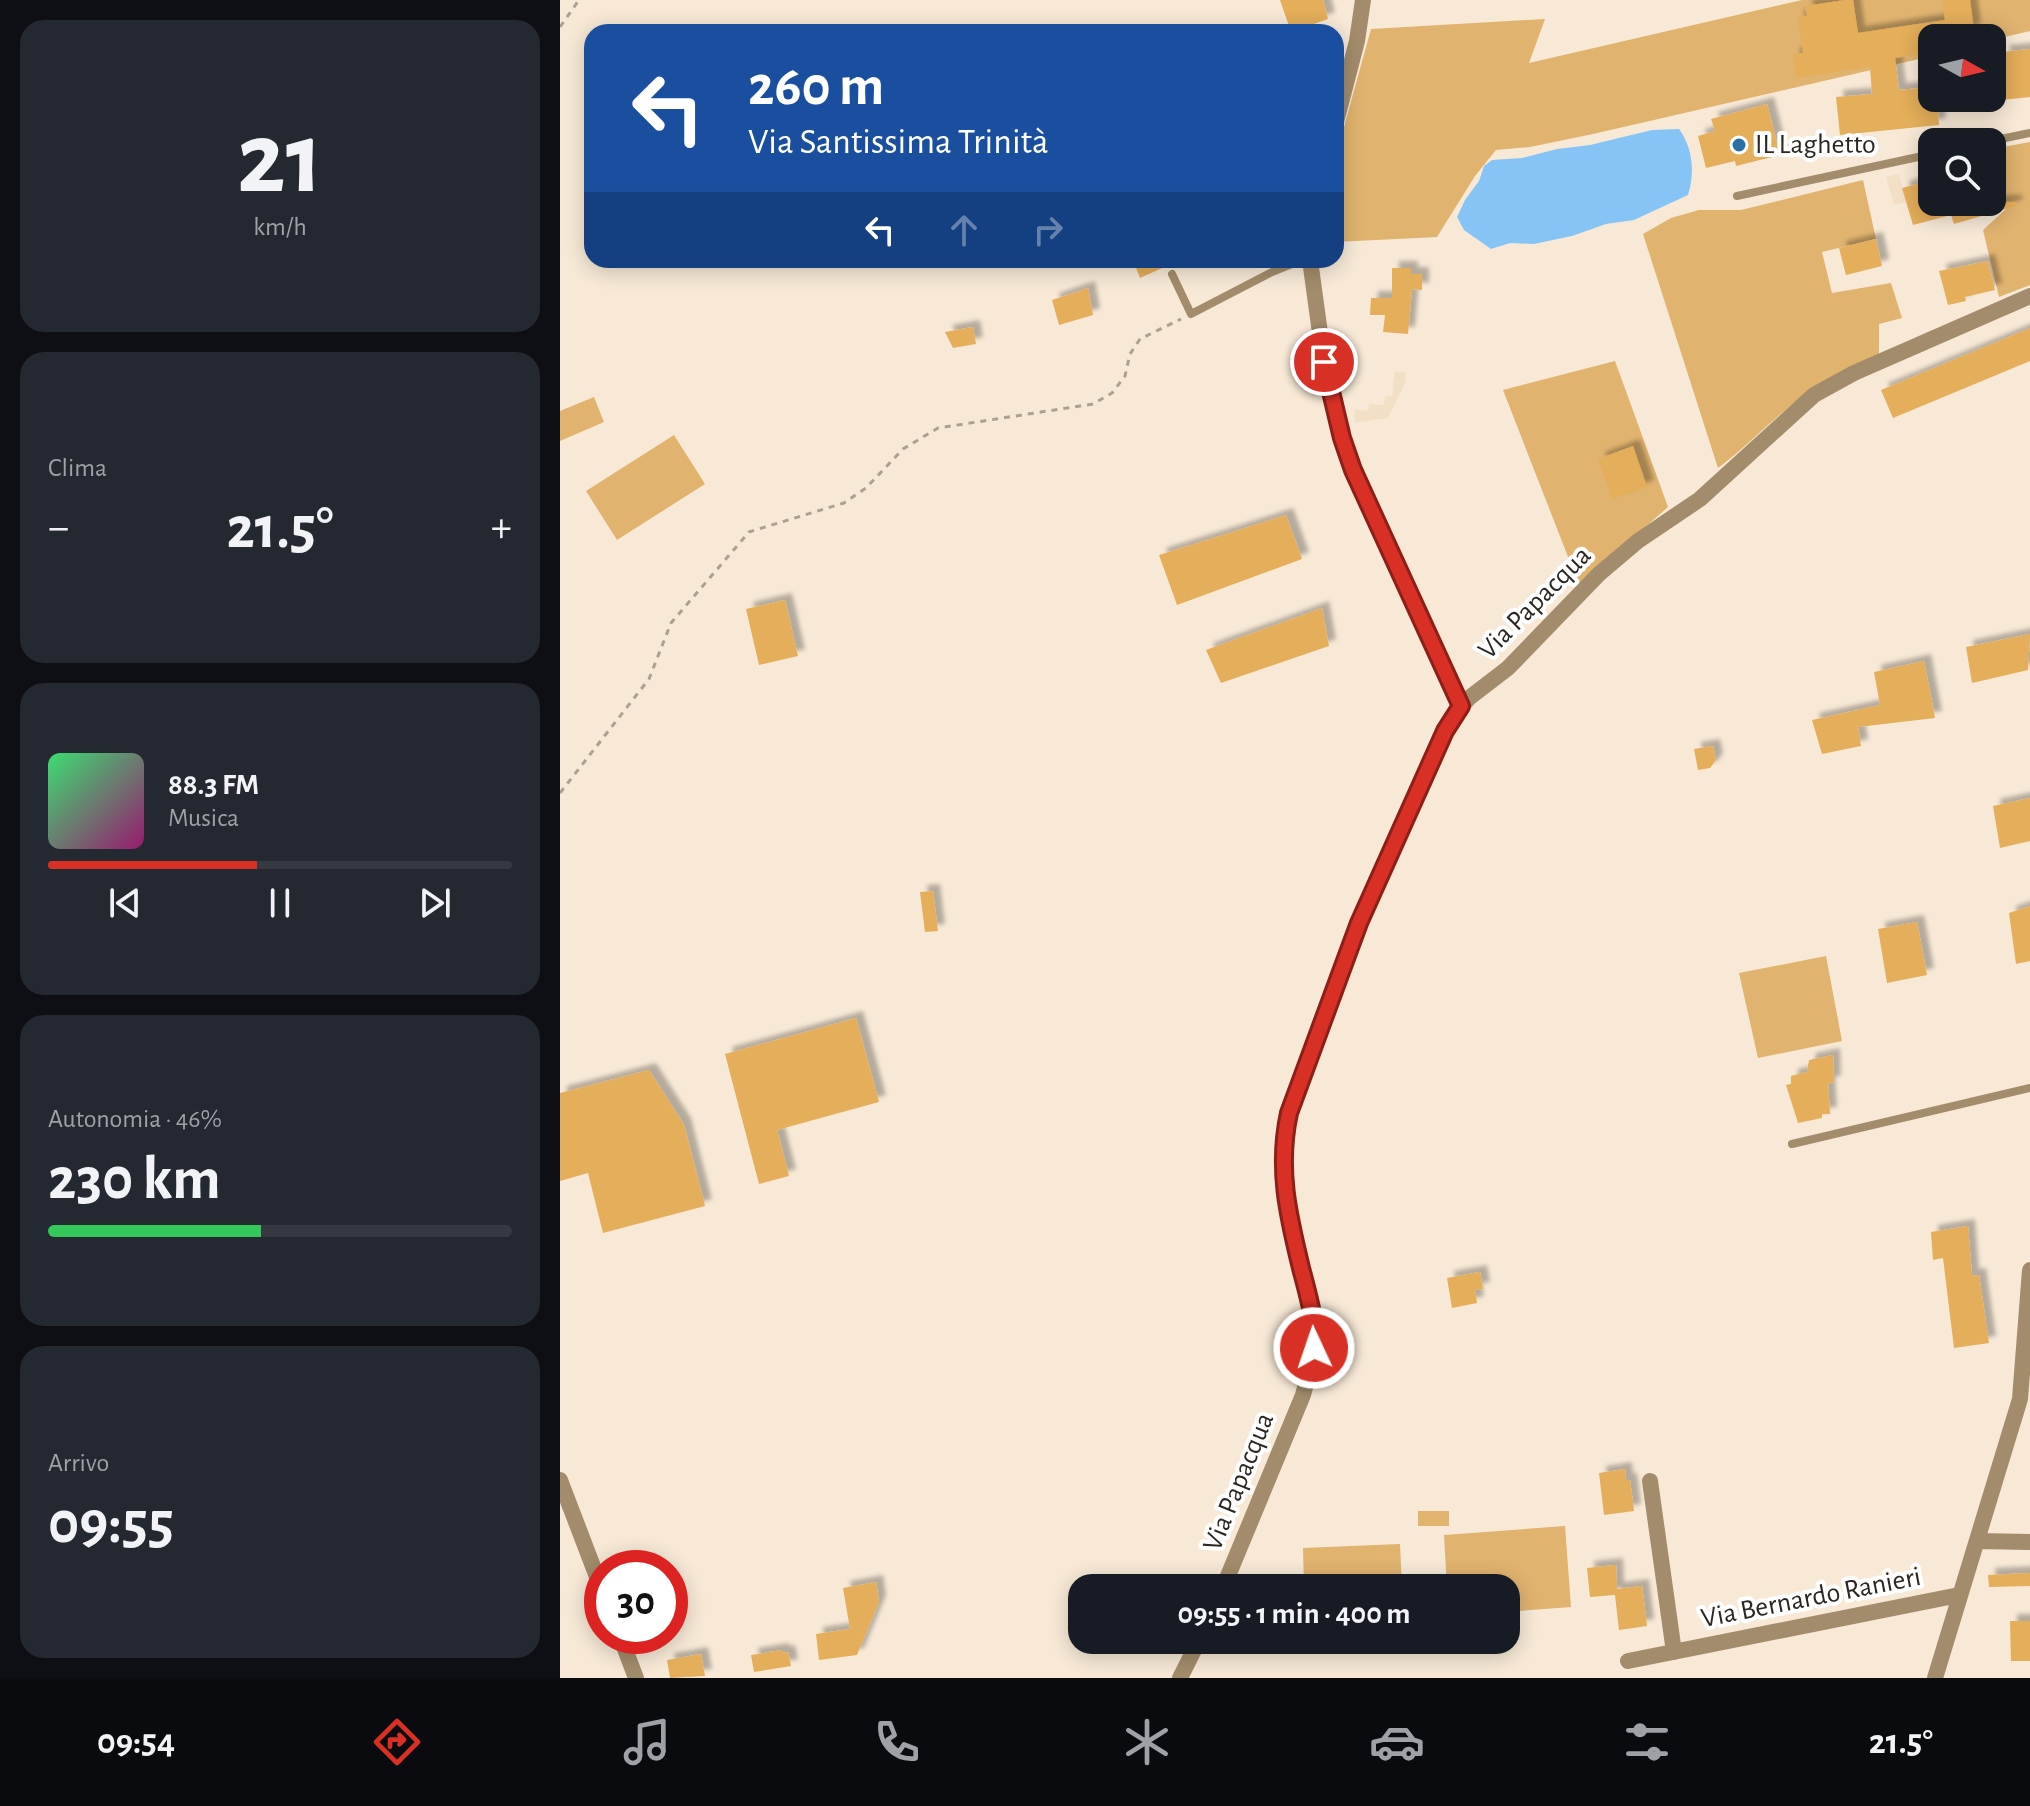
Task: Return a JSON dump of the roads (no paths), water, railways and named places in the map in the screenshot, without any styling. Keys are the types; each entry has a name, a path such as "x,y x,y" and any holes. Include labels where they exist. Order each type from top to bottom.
{"street":[{"path":"1344,91 1357,41 1363,0"},
{"path":"1311,268 1326,370 1345,448 1461,706"},
{"name":"Via Papacqua","path":"1229,1574 1303,1395 1313,1357 1312,1313 1283,1181 1283,1145 1289,1113 1359,923 1445,731 1461,706 1508,668 1617,558 1700,499 1822,389 2030,296"},
{"path":"1935,1678 2020,1399 2030,1270"},
{"path":"560,1480 587,1550"},
{"name":"Via Bernardo Ranieri","path":"1650,1481 1674,1652"},
{"path":"1977,1541 2030,1542"},
{"name":"Via Bernardo Ranieri","path":"1628,1661 1959,1595"},
{"path":"627,1654 636,1678"},
{"path":"1180,1678 1192,1654"}],"lane":[{"path":"2006,138 2030,133"},
{"path":"1737,196 1918,157"},
{"path":"1172,274 1191,314 1282,268"},
{"path":"1792,1144 2030,1088"}],"water":[{"path":"1679,129 1691,161 1692,178 1688,195 1634,220 1606,224 1572,236 1534,244 1510,243 1491,249 1464,230 1457,217 1479,181 1484,166 1492,160 1522,158 1652,130"}],"place":[{"name":"IL Laghetto","path":"1739,145"}]}
